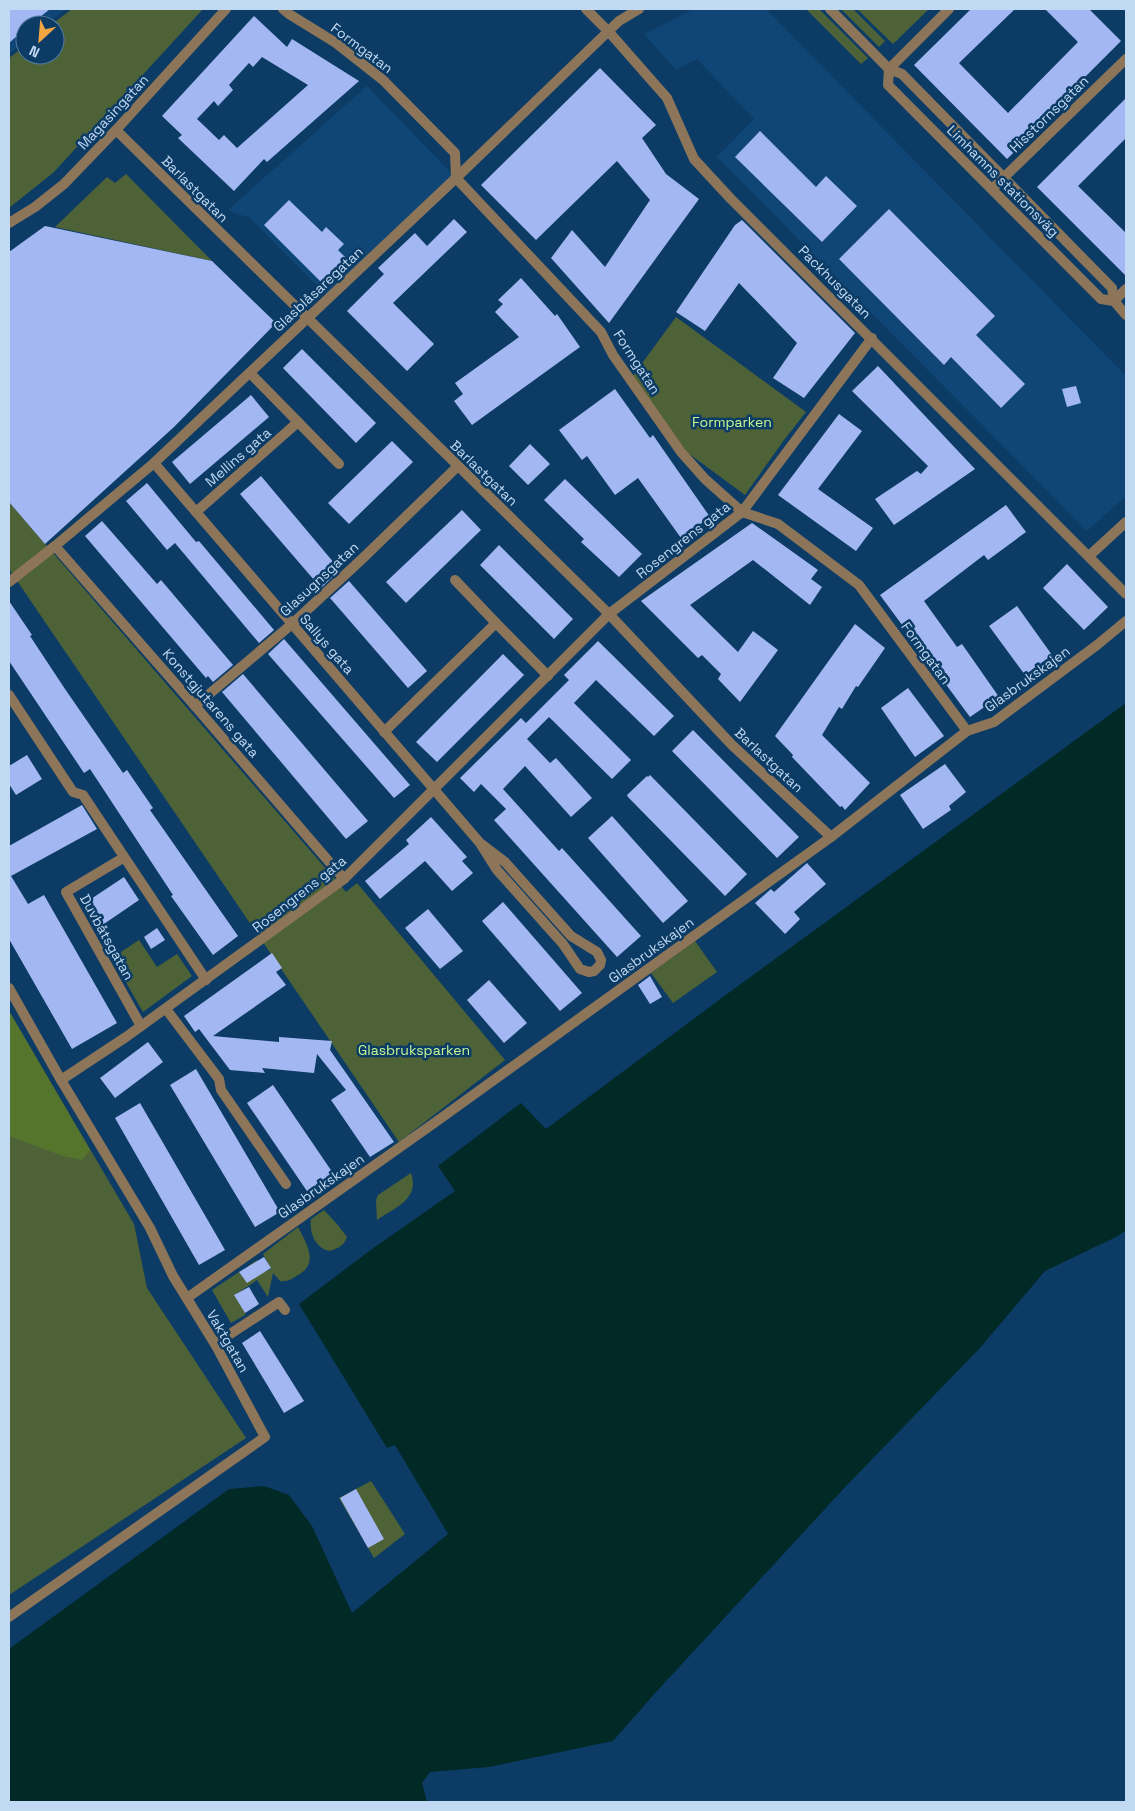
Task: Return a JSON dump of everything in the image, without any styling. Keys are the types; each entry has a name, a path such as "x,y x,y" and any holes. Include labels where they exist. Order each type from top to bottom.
{"street":[{"name":"Magasingatan","path":"9,222 35,207 64,184 226,9"},
{"name":"Formgatan","path":"283,9 336,43 389,85 455,153 456,178 601,332 613,356 681,452 705,479 742,512 778,524 859,585 967,731"},
{"name":"Packhusgatan","path":"586,9 609,32 666,98 694,159 730,198 1126,594"},
{"name":"Glasblåsaregatan","path":"9,582 154,463 456,178 609,32 618,21 639,9"},
{"name":"Limhamns stationsväg","path":"830,9 889,69 902,74 1112,288 1114,301 1126,315"},
{"path":"889,69 949,9"},
{"name":"Hisstornsgatan","path":"992,189 1126,59"},
{"name":"Limhamns stationsväg","path":"889,69 888,84 1101,299 1114,301"},
{"name":"Barlastgatan","path":"116,130 457,467 609,614 732,746 831,837"},
{"path":"1114,301 1126,289"},
{"name":"Rosengrens gata","path":"61,1080 166,1009 344,879 609,614 742,512 872,338"},
{"path":"250,373 339,464"},
{"name":"Mellins gata","path":"196,512 298,422"},
{"name":"Sallys gata","path":"154,463 480,843 497,870 563,944 580,969 589,972 594,971 600,966 601,960 597,952 571,936 505,862 480,843"},
{"name":"Glasugnsgatan","path":"195,706 292,624 457,467"},
{"path":"1089,556 1126,522"},
{"name":"Konstgjutarens gata","path":"55,546 344,879"},
{"path":"455,580 548,676"},
{"name":"Glasbrukskajen","path":"187,1298 437,1121 831,837 967,731 994,722 1126,621"},
{"path":"384,732 496,623"},
{"path":"9,695 73,792 83,795 206,980"},
{"name":"Duvbåtsgatan","path":"124,858 66,892 142,1026"},
{"name":"Vaktgatan","path":"9,988 61,1080 150,1228 173,1276 215,1344 265,1437 9,1617"},
{"path":"166,1009 218,1079 221,1090 286,1184"},
{"path":"215,1344 280,1302 285,1310"}],"shaded area":[{"path":"9,9 66,9 58,15 15,15 15,49 9,54"},
{"path":"694,9 766,9 1126,376 1126,496 1087,531 717,157 754,119 697,59 676,70 644,34"},
{"path":"367,86 456,178 329,298 249,217 233,213 229,209"},
{"path":"1126,703 1126,1230 1118,1236 1045,1271 979,1349 848,1484 613,1741 489,1767 430,1772 422,1783 427,1802 9,1802 9,1649 229,1489 264,1486 289,1495 312,1526 352,1613 448,1534 395,1445 387,1448 299,1304 372,1249 455,1191 438,1166 521,1103 546,1129 723,997"}],"green space":[{"path":"72,9 203,9 54,172 9,208 9,58 15,54 15,65 65,65 64,15"},
{"path":"806,9 819,9 868,58 861,64"},
{"path":"841,9 853,9 885,41 879,47"},
{"path":"857,9 929,9 893,44"},
{"path":"126,174 212,261 55,227 107,177 115,183"},
{"name":"Formparken","path":"676,317 806,412 745,495 688,453 632,377"},
{"name":"Glasbruksparken","path":"9,502 346,892 357,883 505,1060 399,1142 9,569"},
{"path":"139,940 157,967 177,954 192,976 143,1012 112,958"},
{"path":"695,941 717,972 673,1003 651,973"},
{"path":"9,1011 134,1224 147,1288 246,1438 9,1595"},
{"path":"9,1011 90,1150 82,1160 63,1156 9,1136"},
{"path":"411,1173 413,1182 409,1196 377,1220 376,1200 378,1195"},
{"path":"324,1210 347,1237 340,1247 329,1251 320,1247 314,1239 311,1229 311,1219"},
{"path":"298,1227 309,1253 308,1265 294,1278 287,1281 280,1281 273,1273 268,1297 257,1280 235,1295 245,1315 231,1323 212,1290 239,1272 244,1279 253,1273 248,1266 257,1260 264,1272 271,1269 263,1254"},
{"path":"371,1481 405,1534 374,1558 339,1498"}],"building":[{"path":"9,9 50,9 42,15 15,15 15,38 9,43"},
{"path":"971,9 1015,9 959,63 1008,113 1078,42 1045,9 1089,9 1121,41 1044,118 1046,120 1007,159 914,65"},
{"path":"254,16 287,47 292,39 359,81 267,162 264,159 234,191 178,138 182,135 162,116","holes":["262,57 308,85 237,148 224,135 219,140 197,119 214,101 218,106 233,90 229,85 249,63 253,67"]},
{"path":"600,68 656,125 642,138 666,174 699,199 609,323 551,258 572,230 605,267 650,200 617,161 536,240 481,185"},
{"path":"1126,98 1126,138 1078,186 1126,233 1126,276 1037,187"},
{"path":"760,131 816,187 826,176 857,206 822,242 735,157"},
{"path":"289,200 322,232 326,227 344,244 338,250 346,258 322,283 264,225"},
{"path":"889,209 995,316 976,335 1025,384 1001,408 951,357 944,365 839,259"},
{"path":"454,219 467,232 393,303 434,344 407,371 347,311 384,274 378,268 415,233 427,246"},
{"path":"742,220 855,333 804,398 773,378 797,343 739,283 705,331 676,312 735,225"},
{"path":"45,226 212,261 276,323 174,427 45,544 9,502 9,252"},
{"path":"521,278 555,316 557,314 580,347 472,425 454,401 463,394 455,383 519,337 495,312 503,304 498,300"},
{"path":"302,349 376,423 356,443 283,368"},
{"path":"878,366 975,469 894,525 875,499 917,471 921,474 928,466 852,391"},
{"path":"1076,386 1081,403 1067,407 1062,389"},
{"path":"615,389 650,438 653,435 710,517 681,538 638,478 615,495 587,456 582,460 559,430"},
{"path":"251,395 269,417 190,484 172,462"},
{"path":"839,414 862,431 818,489 873,528 856,551 778,495"},
{"path":"392,441 413,462 349,524 328,503"},
{"path":"530,444 550,464 528,485 509,466"},
{"path":"261,476 340,570 321,588 240,494"},
{"path":"565,479 642,554 619,577 581,542 584,539 544,500"},
{"path":"147,483 274,630 259,643 175,543 167,550 126,501"},
{"path":"1006,505 1026,532 988,560 984,555 924,601 957,647 962,644 999,697 970,717 880,595"},
{"path":"462,510 481,530 406,603 386,582"},
{"path":"102,521 157,584 161,580 233,665 213,682 208,676 206,678 85,536"},
{"path":"752,523 818,570 811,579 822,587 810,605 753,560 690,605 738,652 753,631 778,650 740,702 718,679 721,674 702,655 698,658 641,601"},
{"path":"499,545 573,619 554,639 480,565"},
{"path":"1067,564 1108,607 1084,630 1043,588"},
{"path":"349,581 427,671 408,688 330,598"},
{"path":"9,601 65,689 123,773 127,770 153,808 150,810 238,936 213,955 171,896 173,895 90,769 84,773 9,661"},
{"path":"1017,606 1052,655 1025,675 989,626"},
{"path":"855,624 885,648 858,687 856,686 842,709 839,707 822,735 870,783 845,810 792,757 793,755 775,736"},
{"path":"284,639 410,785 394,798 268,654"},
{"path":"598,641 674,716 654,736 596,680 574,703 631,760 612,779 549,717 527,739 550,763 556,758 592,798 571,817 525,766 503,789 559,851 562,848 641,936 617,957 494,820 506,809 481,784 474,792 460,778 521,718 526,723 569,680 564,675"},
{"path":"503,654 524,675 437,762 416,742"},
{"path":"243,674 368,821 346,839 222,692"},
{"path":"908,688 944,736 915,757 881,708"},
{"path":"693,730 799,837 777,858 672,751"},
{"path":"27,755 42,779 16,795 9,784 9,766"},
{"path":"945,764 966,792 949,806 951,810 923,829 900,795"},
{"path":"650,775 747,874 725,896 628,797 627,795"},
{"path":"82,805 97,829 11,876 28,904 44,895 117,1023 72,1049 9,939 9,846"},
{"path":"612,816 688,901 663,923 588,838"},
{"path":"431,817 467,857 462,861 473,873 452,891 425,861 380,899 365,881 409,844 406,840"},
{"path":"807,863 826,884 794,912 800,919 785,934 755,903 771,889 774,892"},
{"path":"124,877 139,900 101,926 85,903"},
{"path":"503,902 582,993 560,1011 482,921"},
{"path":"428,909 463,951 440,969 405,928"},
{"path":"157,928 165,940 151,949 144,937"},
{"path":"272,953 282,968 276,972 286,985 213,1036 279,1042 279,1037 332,1041 330,1050 394,1142 370,1157 331,1100 346,1090 317,1054 314,1073 262,1068 265,1073 230,1070 199,1029 195,1032 184,1016"},
{"path":"650,976 662,997 650,1004 638,985"},
{"path":"489,980 527,1023 504,1043 467,1000"},
{"path":"148,1042 163,1062 115,1098 100,1078"},
{"path":"196,1069 280,1212 255,1227 170,1085"},
{"path":"273,1085 337,1179 311,1197 247,1103"},
{"path":"140,1103 225,1250 199,1265 115,1118"},
{"path":"264,1257 271,1268 247,1283 239,1272"},
{"path":"249,1287 259,1304 245,1313 234,1295"},
{"path":"260,1331 304,1401 284,1413 242,1343"},
{"path":"356,1489 384,1539 368,1548 340,1498"}]}
